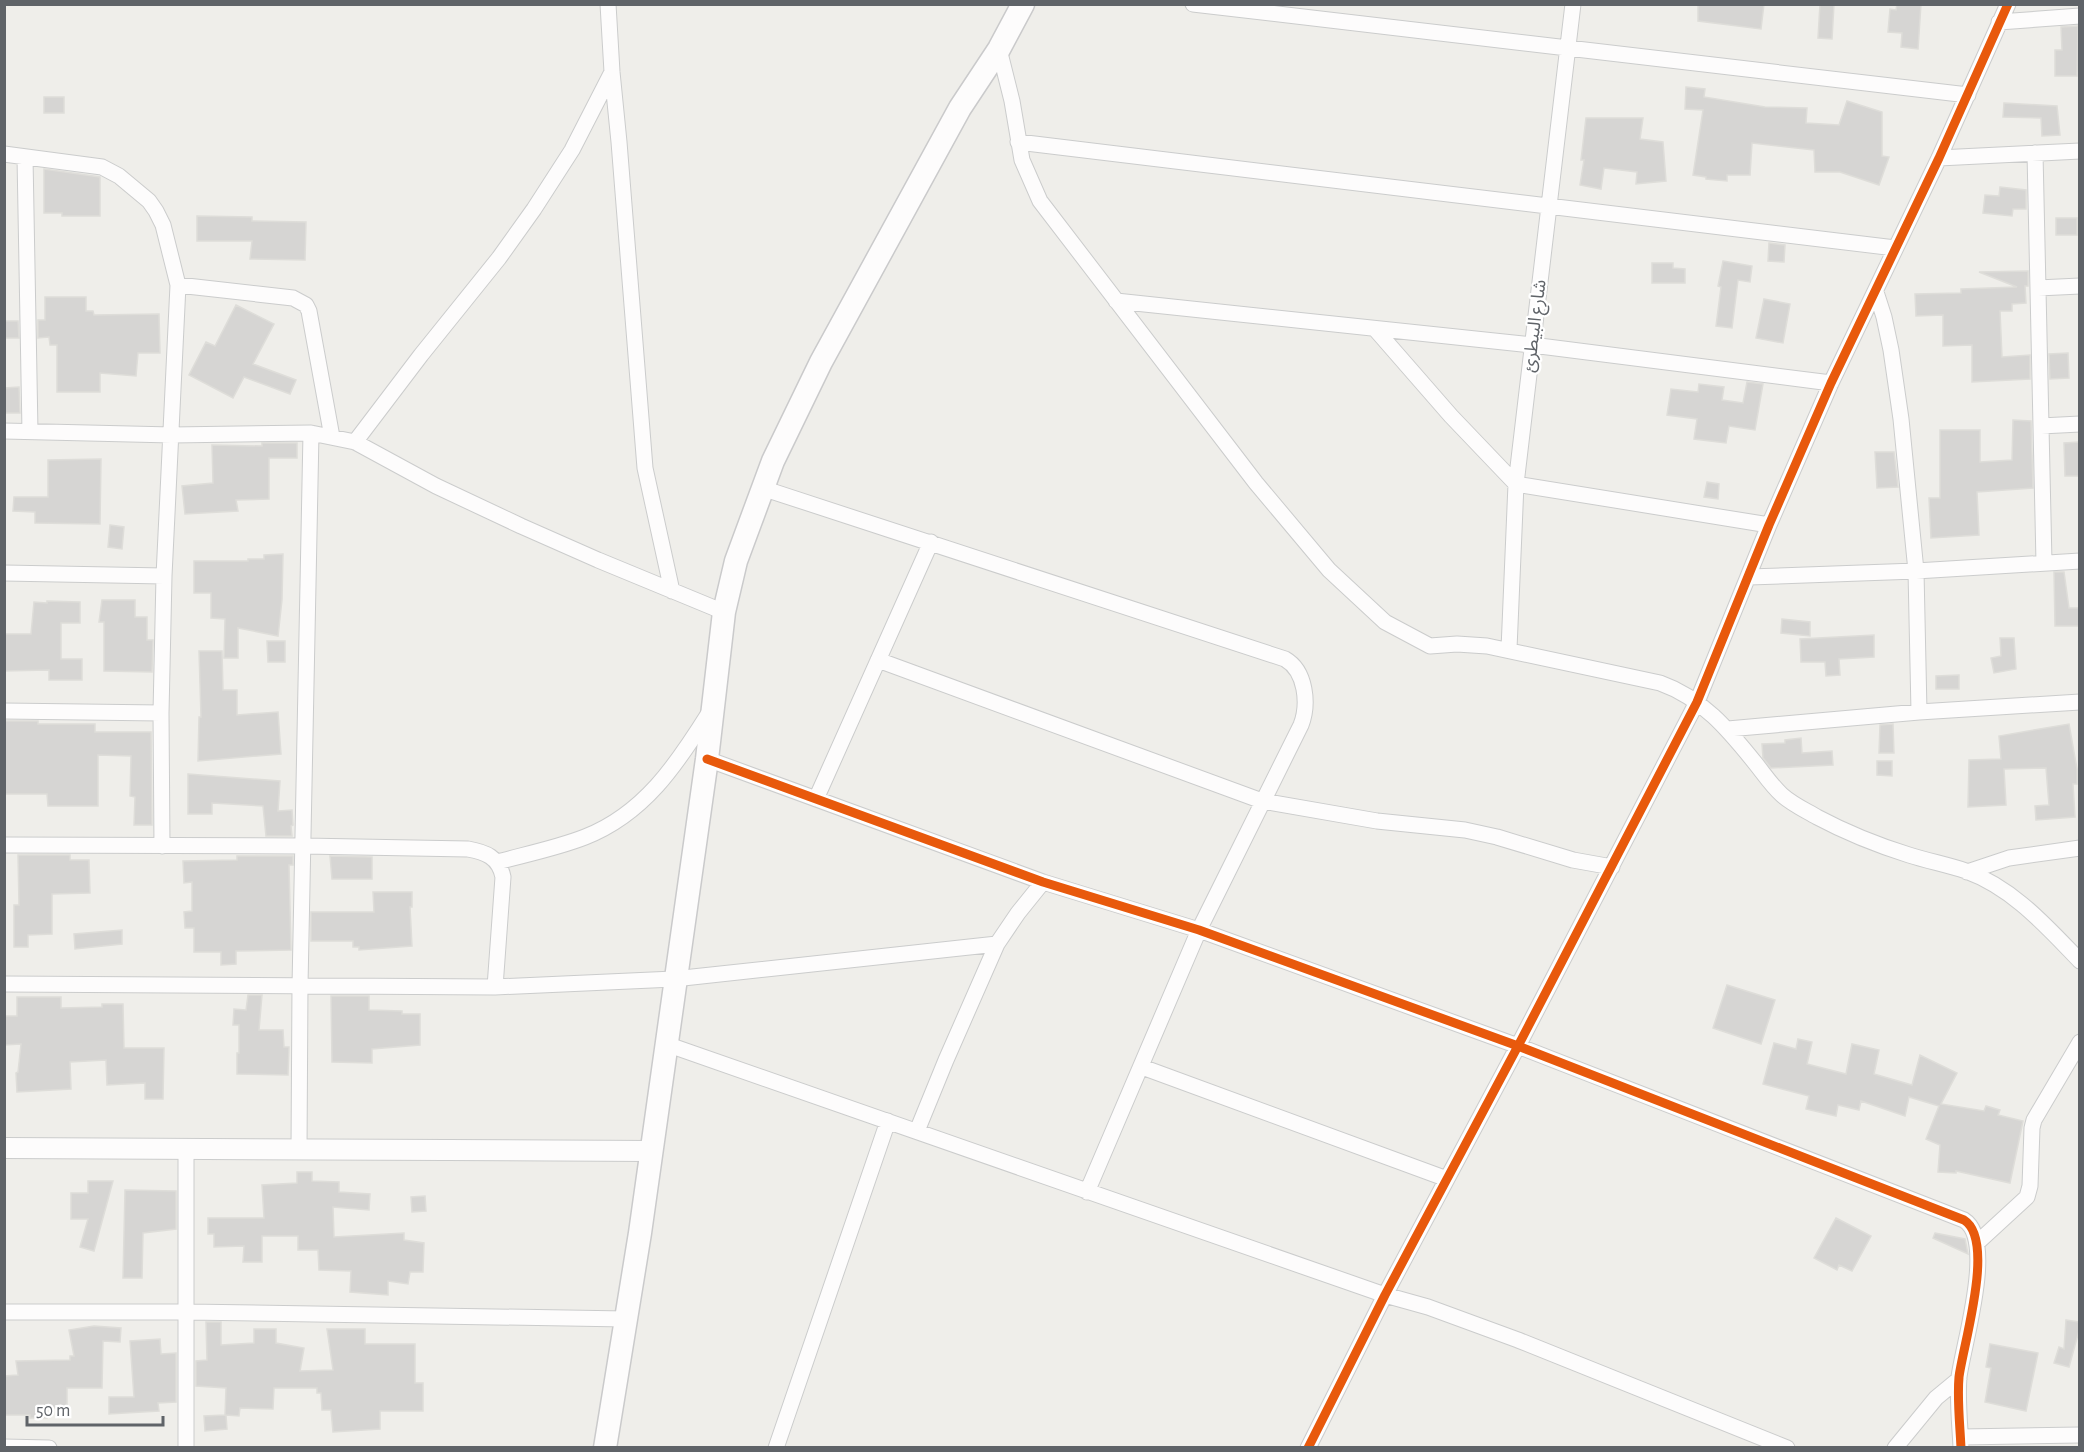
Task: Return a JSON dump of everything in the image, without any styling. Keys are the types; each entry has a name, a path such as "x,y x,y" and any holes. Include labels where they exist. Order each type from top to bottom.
{"main road":[{"path":"605,1448 626,1319 707,759 724,612 736,561 777,451 821,362 948,130 999,49 1023,4"}],"street":[{"path":"608,4 645,468 672,591"},
{"path":"1193,4 1569,50 1968,95"},
{"name":"شارع البيطرئ","path":"1509,649 1516,484 1573,4"},
{"path":"1308,1448 1385,1295 1697,702 1769,525 1831,383 1939,158 2008,4"},
{"path":"1999,22 2079,16"},
{"path":"999,49 1026,173 1040,201 1256,483 1329,570 1375,614 1428,646 1467,644 1509,649 1660,683 1673,688 1697,702 1728,729 1781,794 1800,807 1858,837 1908,855 1967,872 2015,897 2079,961"},
{"path":"355,442 499,258 534,209 572,150 612,72"},
{"path":"1018,142 1895,248"},
{"path":"1939,158 2079,151"},
{"path":"2035,153 2044,563"},
{"path":"4,154 102,167 118,176 149,201 163,225 178,285 164,576 161,713 162,846"},
{"path":"25,157 30,432"},
{"path":"178,285 293,298 306,305 332,437"},
{"path":"2038,288 2079,286"},
{"path":"1876,292 1884,317 1897,381 1916,571 1919,712"},
{"path":"1116,302 1532,345 1831,383"},
{"path":"1376,330 1451,416 1516,484 1769,525"},
{"path":"2041,426 2079,424"},
{"path":"4,431 172,435 311,433 355,442 457,496 569,548 724,612"},
{"path":"299,1151 311,433"},
{"path":"762,488 1292,663 1301,676 1305,704 1303,719 1199,930 1087,1192"},
{"path":"816,799 931,542"},
{"path":"1749,577 1916,571 2079,561"},
{"path":"4,573 164,576"},
{"path":"878,660 1262,801 1377,820 1465,830 1497,837 1573,860 1612,867"},
{"path":"1728,729 1919,712 2079,702"},
{"path":"497,862 586,837 620,819 673,769 713,707"},
{"path":"4,711 161,713"},
{"path":"707,759 1043,882 1199,930 1518,1046 1964,1220 1971,1226 1977,1243 1979,1264 1959,1379 1961,1442 2079,1435"},
{"path":"4,845 468,849 490,856 501,870 503,881 495,987"},
{"path":"1967,872 2009,858 2079,848"},
{"path":"917,1131 997,944 1043,882"},
{"path":"4,984 495,987 674,979 997,944"},
{"path":"1977,1243 2027,1197 2030,1186 2034,1120 2079,1042"},
{"path":"666,1044 1385,1295 1428,1307 1518,1340 1787,1448"},
{"path":"1142,1067 1447,1179"},
{"path":"776,1448 888,1121"},
{"path":"4,1148 650,1151"},
{"path":"186,1150 186,1448"},
{"path":"4,1312 187,1312 626,1319"},
{"path":"1895,1448 1936,1398 1959,1379"},
{"path":"4,1447 49,1448"}],"building":[{"path":"1698,4 1764,4 1761,29 1698,21"},
{"path":"1820,4 1834,4 1832,39 1818,38"},
{"path":"1897,4 1921,4 1918,49 1901,47 1902,33 1888,32 1890,9 1896,10"},
{"path":"2078,26 2077,76 2055,76 2055,50 2062,50 2061,27"},
{"path":"1686,87 1705,89 1704,97 1765,107 1807,108 1806,123 1839,125 1847,101 1882,112 1882,156 1889,157 1879,185 1840,172 1815,172 1814,150 1752,143 1750,175 1727,175 1727,181 1693,175 1703,110 1685,109"},
{"path":"44,97 64,97 64,113 44,113"},
{"path":"2004,103 2057,106 2060,135 2042,136 2041,118 2003,117"},
{"path":"1586,118 1643,118 1640,139 1663,142 1666,181 1636,184 1637,172 1604,168 1601,189 1580,185"},
{"path":"44,169 100,177 100,216 62,216 62,213 44,213"},
{"path":"2000,187 2026,190 2026,209 2013,209 2012,216 1983,213 1985,195 1999,196"},
{"path":"197,216 252,217 252,221 306,222 305,260 250,259 252,241 197,241"},
{"path":"2056,218 2077,218 2077,235 2056,235"},
{"path":"1769,243 1785,245 1784,262 1768,261"},
{"path":"1723,261 1752,266 1750,282 1738,280 1732,328 1716,326 1721,287 1718,286"},
{"path":"1652,263 1673,263 1673,268 1685,269 1685,283 1652,283"},
{"path":"2028,271 2028,286 2025,286 2026,303 2012,304 2012,311 2000,311 2002,357 2030,355 2030,379 1972,382 1972,345 1943,346 1943,315 1916,316 1915,294 1961,293 1961,289 2017,287 1979,272"},
{"path":"45,297 86,297 86,311 93,311 94,315 159,314 160,353 138,353 136,376 100,373 100,392 57,392 57,345 50,345 49,337 38,338 38,320 45,320"},
{"path":"1764,299 1790,304 1783,343 1756,338"},
{"path":"236,305 274,324 253,364 296,380 290,394 244,377 233,398 189,375 206,342 215,346"},
{"path":"4,321 18,321 19,338 4,338"},
{"path":"2068,353 2069,378 2050,379 2049,354"},
{"path":"1747,382 1763,384 1755,430 1729,426 1726,443 1694,439 1697,419 1667,415 1671,389 1698,392 1699,384 1724,387 1722,400 1743,403"},
{"path":"19,387 20,413 4,413 4,388"},
{"path":"2013,420 2031,421 2033,488 1977,492 1979,535 1931,538 1929,498 1940,498 1940,430 1980,430 1980,462 2012,460"},
{"path":"2079,442 2079,476 2065,476 2064,443"},
{"path":"262,443 297,443 297,458 269,458 269,499 236,500 238,511 185,514 182,486 213,483 212,445 262,446"},
{"path":"1875,452 1894,452 1898,487 1877,488"},
{"path":"101,459 100,524 35,523 35,512 13,511 14,497 48,497 48,460"},
{"path":"1707,482 1719,484 1718,499 1704,497"},
{"path":"110,525 124,527 122,549 108,547"},
{"path":"283,554 282,600 278,636 238,628 238,658 224,658 225,619 211,618 211,593 194,593 194,561 248,561 248,559 264,559 264,555"},
{"path":"2054,572 2064,572 2069,608 2079,608 2079,626 2055,626"},
{"path":"102,600 135,600 135,617 147,617 147,640 153,640 152,672 104,671 104,622 99,622"},
{"path":"47,601 80,602 80,623 61,623 61,659 82,659 82,680 49,680 49,670 4,671 4,634 31,634 34,602 47,603"},
{"path":"1782,619 1810,622 1810,636 1781,633"},
{"path":"1874,635 1874,657 1839,659 1840,675 1826,676 1825,662 1801,662 1800,639"},
{"path":"2000,638 2014,638 2016,669 1994,673 1991,658 2001,656"},
{"path":"267,641 285,641 285,662 268,662"},
{"path":"199,651 222,651 223,690 237,690 237,715 278,712 281,754 198,761 199,717 201,717"},
{"path":"1959,675 1959,689 1936,689 1936,676"},
{"path":"4,721 38,721 38,724 95,724 95,732 151,732 152,825 134,825 135,797 130,796 131,756 98,755 98,806 48,806 47,794 5,794"},
{"path":"1893,724 1894,753 1879,753 1880,725"},
{"path":"2069,724 2077,769 2077,784 2073,784 2075,817 2036,820 2035,806 2049,805 2046,768 2004,769 2006,805 1968,807 1969,760 2001,759 1999,736"},
{"path":"1801,738 1802,753 1832,751 1833,765 1771,768 1763,758 1762,744 1785,743 1785,740"},
{"path":"1877,761 1892,761 1892,776 1877,775"},
{"path":"188,774 280,781 278,811 292,810 292,836 266,836 263,806 212,803 212,814 188,814"},
{"path":"18,855 70,855 70,860 89,860 90,893 52,894 52,934 28,935 28,947 14,947 14,905 19,905"},
{"path":"237,856 293,856 293,865 289,865 291,950 236,951 236,964 221,965 221,952 194,952 194,928 185,928 184,912 192,911 192,882 184,883 183,861 237,860"},
{"path":"330,856 372,857 372,879 332,879"},
{"path":"373,892 412,892 412,907 410,907 412,946 359,950 359,947 353,947 353,941 311,941 311,912 374,912"},
{"path":"122,930 122,944 75,949 74,934"},
{"path":"1727,985 1775,1000 1761,1044 1713,1028"},
{"path":"248,995 262,995 259,1030 283,1030 284,1047 289,1047 288,1075 237,1074 239,1025 233,1025 234,1009 246,1010"},
{"path":"331,996 369,996 369,1010 420,1014 420,1045 372,1049 372,1063 332,1062"},
{"path":"17,997 61,997 61,1008 123,1004 124,1048 164,1048 163,1099 145,1099 145,1083 107,1085 106,1060 70,1062 71,1089 17,1092 16,1073 18,1072 21,1044 4,1045 4,1016 17,1016"},
{"path":"1798,1039 1812,1042 1807,1064 1846,1074 1852,1044 1879,1050 1874,1074 1912,1085 1920,1055 1957,1073 1941,1104 1984,1111 1986,1106 2000,1110 1998,1115 2023,1121 2010,1183 1956,1171 1956,1173 1938,1172 1940,1145 1926,1139 1939,1106 1909,1097 1905,1116 1861,1101 1859,1110 1838,1105 1836,1116 1806,1109 1809,1096 1763,1084 1774,1043 1796,1049"},
{"path":"297,1172 312,1172 312,1181 339,1182 339,1192 370,1194 369,1210 333,1207 334,1237 404,1233 404,1240 424,1243 423,1272 410,1272 408,1284 388,1281 388,1295 350,1292 351,1271 319,1270 318,1250 298,1250 298,1236 262,1236 262,1262 243,1262 244,1246 214,1247 214,1234 208,1234 208,1218 264,1218 262,1185 297,1183"},
{"path":"88,1181 113,1181 94,1251 80,1247 88,1219 71,1219 71,1193 88,1193"},
{"path":"125,1190 176,1191 176,1229 143,1233 142,1278 123,1278"},
{"path":"425,1196 426,1211 412,1212 411,1197"},
{"path":"1836,1218 1871,1236 1852,1271 1839,1265 1837,1270 1814,1258"},
{"path":"1935,1233 1965,1239 1968,1254 1933,1238"},
{"path":"2066,1320 2079,1322 2079,1331 2069,1367 2054,1363 2059,1347 2064,1349"},
{"path":"206,1322 221,1322 221,1345 254,1343 254,1329 276,1329 276,1343 304,1348 300,1371 333,1370 327,1329 365,1329 365,1344 415,1344 415,1383 423,1383 423,1411 380,1411 380,1429 333,1432 331,1410 322,1410 321,1393 317,1393 317,1388 274,1388 273,1409 240,1408 239,1416 226,1415 227,1429 205,1431 204,1416 225,1415 226,1388 196,1386 196,1361 207,1360"},
{"path":"94,1326 121,1328 120,1342 103,1341 102,1388 67,1388 67,1408 47,1408 47,1418 30,1418 30,1415 4,1415 4,1376 18,1375 16,1361 70,1360 70,1356 74,1356 69,1330"},
{"path":"160,1339 161,1354 176,1353 176,1402 158,1403 159,1411 109,1414 109,1397 134,1397 130,1341"},
{"path":"1990,1344 2038,1353 2026,1411 1985,1402 1991,1368 1986,1367"}],"cycle path":[{"path":"1308,1448 1385,1295 1697,702 1769,525 1831,383 1939,158 2008,4"},
{"path":"707,759 1043,882 1199,930 1518,1046 1964,1220 1973,1231 1977,1248 1978,1270 1959,1377 1961,1448"}]}
